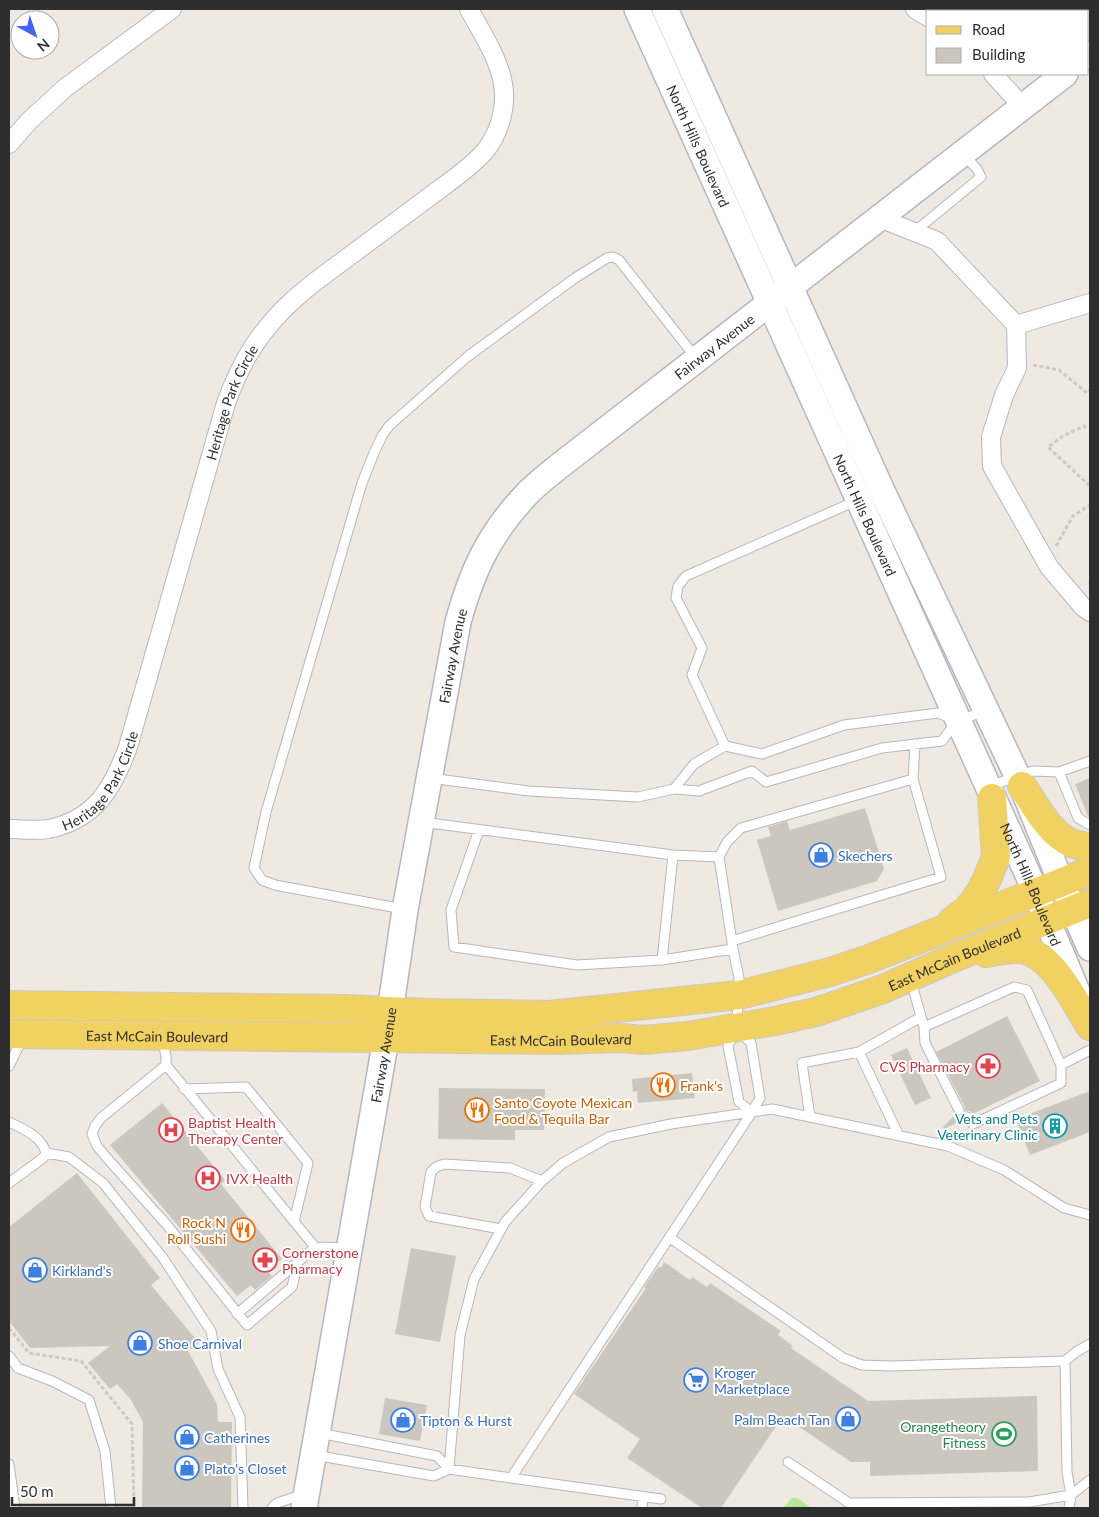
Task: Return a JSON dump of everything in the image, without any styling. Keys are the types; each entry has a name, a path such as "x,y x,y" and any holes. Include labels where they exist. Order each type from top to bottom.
{"main road":[{"path":"1020,781 1048,824 1057,834 1071,843 1090,848"},
{"path":"935,933 967,910 987,879 996,857 990,792"},
{"name":"East McCain Boulevard","path":"9,1005 346,1008 437,1013 550,1015 739,995 869,960 1090,871"},
{"name":"East McCain Boulevard","path":"17,1034 557,1040 621,1038 643,1040 688,1036 816,1012 883,989 953,958 1082,906"},
{"path":"953,958 1019,949 1036,954 1056,972 1090,1025"}],"street":[{"path":"9,144 29,120 65,88 172,9"},
{"name":"Heritage Park Circle","path":"9,830 47,829 70,821 87,812 107,793 123,761 128,746 226,403 237,373 266,327 292,301 449,182 484,153 493,141 503,113 504,92 500,69 469,9"},
{"name":"North Hills Boulevard","path":"636,9 859,500 948,717 990,792 1036,893 1090,1025"},
{"name":"North Hills Boulevard","path":"665,9 882,491 1020,781 1061,882 1082,906 1090,948"},
{"path":"915,9 926,16"},
{"path":"994,75 1023,107"},
{"name":"Fairway Avenue","path":"306,1501 386,1039 405,910 458,622 466,591 486,546 505,519 527,494 558,468 1064,75"},
{"path":"880,218 937,242 1016,325 1018,368 1004,395 991,437 992,466 1049,567 1083,607 1090,612"},
{"path":"1016,325 1090,303"}],"lane":[{"path":"914,232 981,177 982,175 963,153"},
{"path":"405,910 275,885 262,880 254,868 266,812 362,483 382,436 389,426 467,357 575,278 607,258 613,257 619,260 698,359"},
{"path":"726,746 692,675 702,648 676,598 678,586 686,576 859,500"},
{"path":"674,789 694,764 726,746 762,754 844,725 948,717 987,710"},
{"path":"430,778 529,791 638,797 674,789 699,790 752,770 766,782 882,748 942,741 948,717"},
{"path":"479,830 451,910 454,947 577,965 662,960 733,945 941,877 913,779 915,744"},
{"path":"990,792 1020,781 1033,770 1060,772 1090,761"},
{"path":"1060,772 1078,818 1090,825"},
{"path":"752,1112 739,1102 728,1046 736,1028 739,978 719,857 728,842 741,828 913,779"},
{"path":"422,822 673,855 719,857"},
{"path":"662,960 673,855"},
{"path":"910,977 924,1027 925,1043 959,1110"},
{"path":"924,1027 1014,987 1027,990 1060,1065 1061,1083 974,1124 967,1117"},
{"path":"810,1117 802,1063 858,1052 921,1017"},
{"path":"511,1478 760,1098 751,1044 736,1028"},
{"path":"9,1066 17,1034"},
{"path":"161,1036 166,1056 166,1065 315,1247"},
{"path":"1060,1065 1090,1050"},
{"path":"858,1052 899,1136"},
{"path":"166,1065 101,1118 92,1134 97,1146 167,1225 247,1325 292,1288 298,1262"},
{"path":"184,1089 246,1087 308,1163 294,1222"},
{"path":"449,1469 460,1335 474,1279 505,1222 542,1181 563,1163 610,1137 671,1124 772,1109 948,1146 1004,1170 1064,1208 1090,1215"},
{"path":"9,1122 29,1132 39,1140 45,1147 46,1153 44,1158 9,1183"},
{"path":"46,1153 69,1157 103,1183 163,1258 211,1331 218,1369 240,1417 244,1508"},
{"path":"501,1229 429,1216 424,1207 433,1169 444,1164 510,1168 542,1181"},
{"path":"670,1238 843,1358 862,1365 890,1366 1065,1360 1090,1344"},
{"path":"237,1314 315,1247 350,1248"},
{"path":"9,1356 18,1368 52,1380 89,1400 105,1451 112,1508"},
{"path":"1065,1360 1067,1472 1071,1496 1069,1508"},
{"path":"316,1444 437,1456 449,1469"},
{"path":"316,1444 434,1476 449,1469 661,1499"},
{"path":"788,1462 849,1503 1029,1502 1071,1496 1090,1480"},
{"path":"9,1464 15,1508"},
{"path":"642,1508 643,1497"},
{"path":"272,1508 277,1502 306,1501"}],"path":[{"path":"1017,362 1058,370 1088,393 1090,390"},
{"path":"1086,428 1084,426 1063,436 1048,447 1090,486"},
{"path":"1049,567 1060,559 1055,553 1056,548 1073,516 1090,505"},
{"path":"1090,581 1090,586"}],"green space":[{"path":"792,1498 797,1498 809,1506 809,1508 783,1508"}],"building":[{"path":"1090,778 1090,818 1075,784"},
{"name":"Skechers","path":"865,808 884,869 877,881 778,911 757,840 771,836 768,827 787,821 790,830"},
{"name":"CVS Pharmacy","path":"1007,1016 1040,1081 973,1114 970,1111 965,1111 965,1107 936,1052"},
{"path":"907,1048 931,1098 915,1105 891,1055"},
{"name":"Frank's","path":"692,1073 695,1098 638,1103 637,1091 633,1092 632,1079"},
{"name":"Santo Coyote Mexican Food & Tequila Bar","path":"439,1088 545,1089 544,1130 515,1130 515,1140 438,1139"},
{"name":"Vets and Pets Veterinary Clinic","path":"1090,1091 1090,1132 1030,1155 1016,1119"},
{"path":"162,1103 225,1180 221,1184 282,1259 267,1271 272,1276 255,1290 251,1285 237,1296 110,1145"},
{"path":"955,1115 961,1116 962,1120 944,1129 943,1127"},
{"path":"77,1173 160,1278 151,1285 199,1343 188,1351 217,1404 218,1422 232,1422 231,1508 142,1508 143,1422 131,1400 117,1384 110,1389 88,1363 110,1346 30,1348 9,1321 9,1227"},
{"path":"411,1248 456,1256 440,1342 395,1334"},
{"name":"Kroger Marketplace","path":"664,1262 690,1280 692,1277 707,1287 710,1283 781,1331 778,1335 793,1346 791,1348 868,1401 1037,1396 1038,1471 870,1476 870,1462 851,1462 783,1416 721,1508 702,1508 627,1458 640,1439 574,1394 646,1288 644,1287"},
{"name":"Tipton & Hurst","path":"385,1398 427,1405 420,1441 379,1434"}],"place":[{"name":"Skechers","path":"821,855"},
{"name":"CVS Pharmacy","path":"988,1066"},
{"name":"Frank's","path":"663,1085"},
{"name":"Santo Coyote Mexican Food & Tequila Bar","path":"477,1110"},
{"name":"Vets and Pets Veterinary Clinic","path":"1055,1126"},
{"name":"Baptist Health Therapy Center","path":"171,1130"},
{"name":"IVX Health","path":"208,1178"},
{"name":"Rock N Roll Sushi","path":"243,1230"},
{"name":"Cornerstone Pharmacy","path":"265,1260"},
{"name":"Kirkland's","path":"35,1270"},
{"name":"Shoe Carnival","path":"140,1343"},
{"name":"Kroger Marketplace","path":"696,1380"},
{"name":"Palm Beach Tan","path":"848,1419"},
{"name":"Tipton & Hurst","path":"403,1420"},
{"name":"Orangetheory Fitness","path":"1004,1434"},
{"name":"Catherines","path":"187,1437"},
{"name":"Plato's Closet","path":"187,1468"}]}
